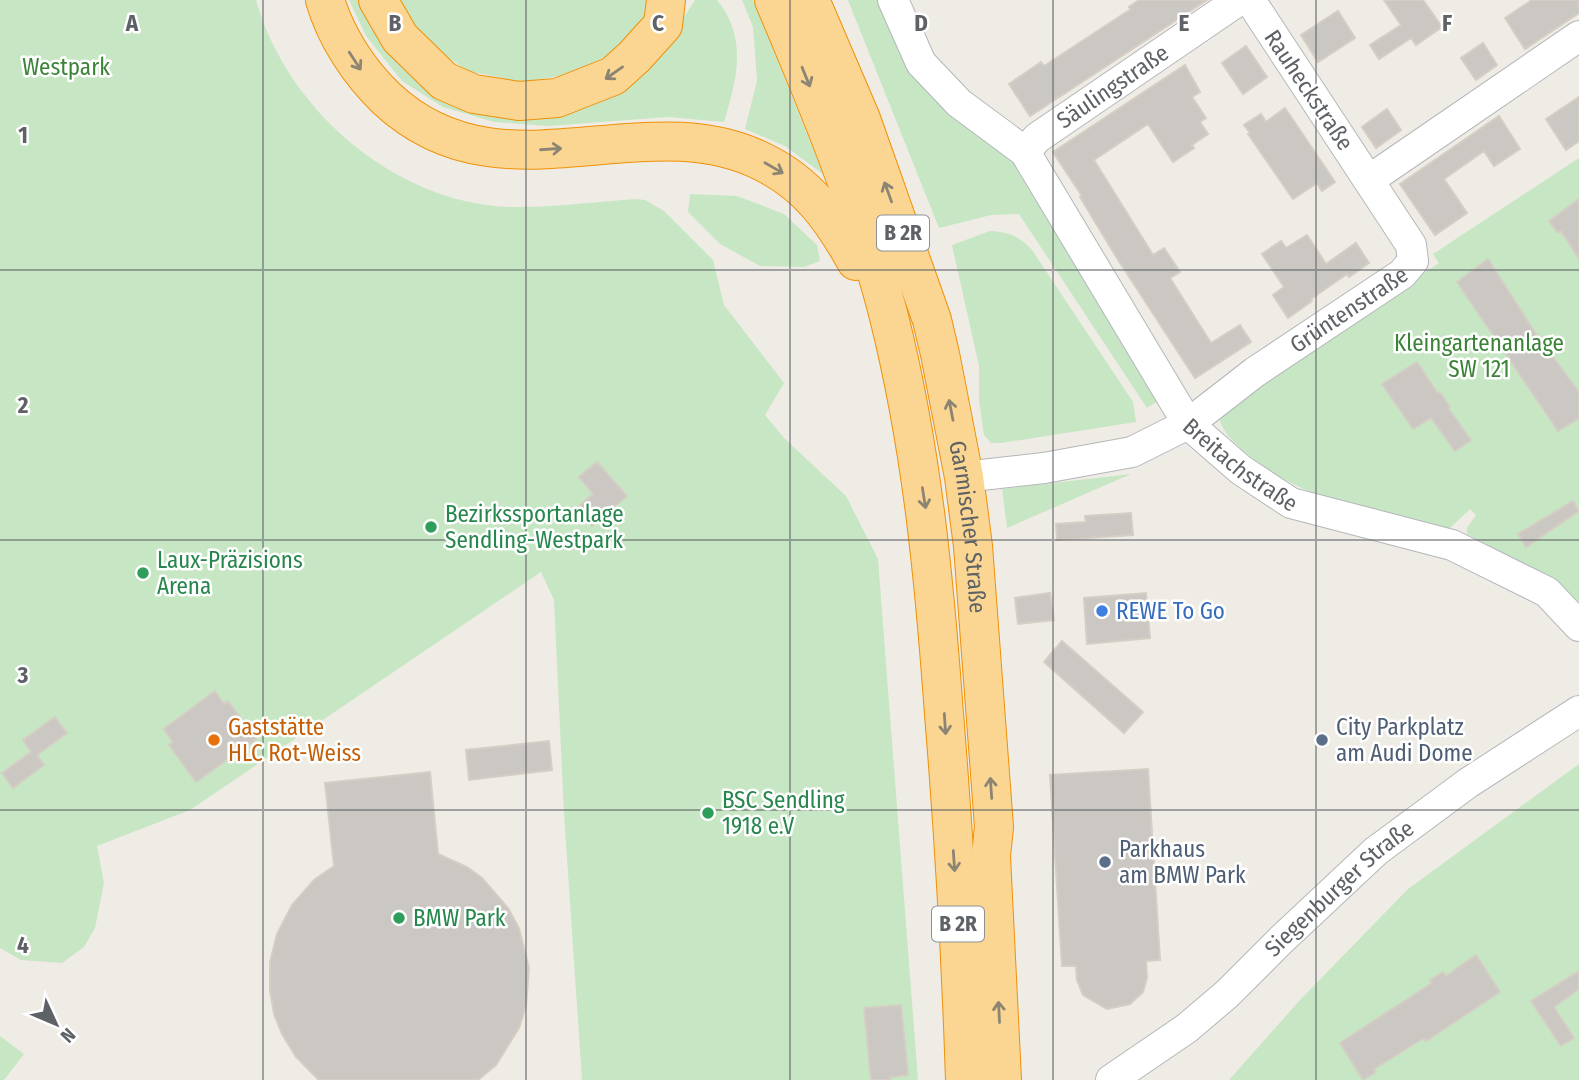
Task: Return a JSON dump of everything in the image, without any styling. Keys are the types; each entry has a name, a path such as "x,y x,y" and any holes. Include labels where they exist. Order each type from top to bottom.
{"highway":[{"path":"325,0 344,43 375,87 399,110 424,127 451,139 483,148 540,150 624,143 695,142 730,149 762,161 792,178 832,219 857,263 871,297 887,311"},
{"path":"378,0 400,38 444,81 474,94 519,101 557,99 613,76 663,25 666,0"},
{"name":"Garmischer Straße","path":"774,0 839,158 887,311 910,412 928,518 933,568 957,904 965,1080"},
{"name":"Garmischer Straße","path":"810,0 861,118 932,320 964,477 973,546 994,827 991,856 1002,1080"}],"street":[{"path":"893,0 921,63 959,103 1024,152"},
{"name":"Säulingstraße","path":"1024,152 1037,138 1239,0"},
{"name":"Rauheckstraße","path":"1250,0 1369,180"},
{"path":"1369,180 1579,36"},
{"name":"Breitachstraße","path":"1024,152 1188,424 1241,470 1291,503 1451,545 1548,592 1579,626"},
{"name":"Grüntenstraße","path":"964,477 1044,468 1132,452 1188,424 1255,372 1402,274 1413,261 1411,245 1369,180"},
{"name":"Siegenburger Straße","path":"1111,1080 1187,1028 1227,994 1376,852 1468,783 1579,711"}],"green space":[{"name":"Bezirkssportanlage Sendling-Westpark","path":"0,0 256,0 271,40 292,77 319,112 350,142 386,168 424,188 465,201 508,207 645,200 664,211 713,260 724,305 784,383 765,415 784,438 846,496 878,559 918,1080 582,1080 564,814 554,600 541,572 190,810 97,846 104,883 95,928 84,947 62,963 21,960 0,948"},
{"path":"349,0 363,0 499,111 669,40 695,0 717,0 727,14 736,44 733,90 724,122 668,117 549,126 494,122 443,107 402,81 366,36"},
{"path":"396,0 660,0 625,44 579,73 522,82 468,71 417,36"},
{"path":"742,0 753,0 823,174 785,146 745,129 757,81 753,27"},
{"path":"848,0 880,0 1012,160 1166,396 1147,408 1019,214 991,215 939,228"},
{"name":"Kleingartenanlage SW 121","path":"1579,158 1579,608 1528,567 1467,534 1467,528 1476,515 1470,509 1449,529 1341,503 1289,482 1266,468 1232,440 1219,418 1264,379 1439,263 1433,254"},
{"path":"690,194 737,196 784,214 817,245 820,261 804,267 760,266 720,244 688,212"},
{"path":"990,231 1013,236 1032,250 1133,402 1136,422 1001,443 991,443 984,435 979,401 979,366 952,245"},
{"path":"1131,474 1007,528 1002,489"},
{"path":"1579,764 1579,1080 1229,1080 1300,1000 1408,889"},
{"path":"0,1036 24,1054 4,1080 0,1080"}],"building":[{"path":"1139,0 1207,0 1030,116 1009,84 1041,62 1044,66 1131,9 1129,7"},
{"path":"1384,0 1423,0 1442,27 1416,45 1411,38 1379,59 1370,45 1401,25"},
{"path":"1532,0 1579,0 1579,13 1525,49 1505,18"},
{"path":"1338,11 1355,38 1318,62 1301,35"},
{"path":"1483,43 1497,65 1476,80 1461,58"},
{"path":"1246,46 1267,77 1243,94 1222,63"},
{"path":"1185,65 1200,92 1192,97 1206,118 1200,122 1208,134 1192,145 1194,148 1173,162 1148,124 1094,160 1153,255 1164,248 1180,272 1170,278 1211,343 1240,325 1251,342 1195,378 1115,255 1080,197 1082,196 1053,152"},
{"path":"1579,97 1579,141 1566,150 1546,119"},
{"path":"1285,108 1335,182 1322,191 1317,183 1293,199 1244,125 1261,114 1266,122"},
{"path":"1387,109 1401,130 1376,148 1362,127"},
{"path":"1499,116 1520,149 1494,166 1484,151 1444,179 1467,213 1435,235 1400,184"},
{"path":"1579,199 1579,259 1561,231 1558,233 1549,221"},
{"path":"1307,235 1326,264 1356,243 1369,263 1349,277 1347,274 1288,318 1273,295 1284,287 1262,254 1281,241 1286,248"},
{"path":"1488,259 1534,331 1579,392 1579,418 1558,431 1457,282"},
{"path":"1417,362 1471,440 1455,451 1431,418 1413,429 1382,384"},
{"path":"597,462 627,496 592,526 577,508 593,494 579,477"},
{"path":"1573,501 1579,511 1526,547 1518,534"},
{"path":"1131,513 1133,535 1057,540 1056,524 1086,522 1085,516"},
{"path":"1050,593 1054,620 1018,624 1015,598"},
{"path":"1146,593 1150,638 1087,644 1084,598"},
{"path":"1062,641 1143,712 1124,733 1044,662"},
{"name":"Gaststätte HLC Rot-Weiss","path":"215,691 224,704 228,701 256,739 196,782 169,745 173,742 164,729"},
{"path":"55,717 67,733 37,755 44,765 13,788 2,773 31,752 23,740"},
{"path":"549,741 552,770 469,780 466,750"},
{"name":"Parkhaus am BMW Park","path":"1148,769 1160,960 1146,961 1147,978 1143,992 1130,1004 1107,1009 1083,995 1077,980 1076,966 1062,966 1050,775"},
{"name":"BMW Park","path":"430,772 438,854 467,867 482,878 508,908 519,928 529,968 526,1006 519,1028 496,1065 478,1080 319,1080 296,1057 282,1034 274,1014 270,991 270,962 277,934 292,905 314,880 334,866 325,783"},
{"path":"1476,955 1500,992 1426,1041 1424,1038 1374,1069 1376,1072 1363,1080 1340,1043 1432,983 1430,980 1443,972 1446,976"},
{"path":"1579,971 1579,989 1554,1007 1574,1038 1561,1046 1531,1001"},
{"path":"901,1005 908,1075 890,1077 891,1080 871,1080 864,1008"}],"place":[{"name":"Bezirkssportanlage Sendling-Westpark","path":"431,527"},
{"name":"Laux-Präzisions Arena","path":"143,573"},
{"name":"REWE To Go","path":"1102,611"},
{"name":"Gaststätte HLC Rot-Weiss","path":"214,740"},
{"name":"City Parkplatz am Audi Dome","path":"1322,740"},
{"name":"BSC Sendling 1918 e.V","path":"708,813"},
{"name":"Parkhaus am BMW Park","path":"1105,862"},
{"name":"BMW Park","path":"399,918"}],"park label":[{"name":"Westpark","path":"66,67"}]}
